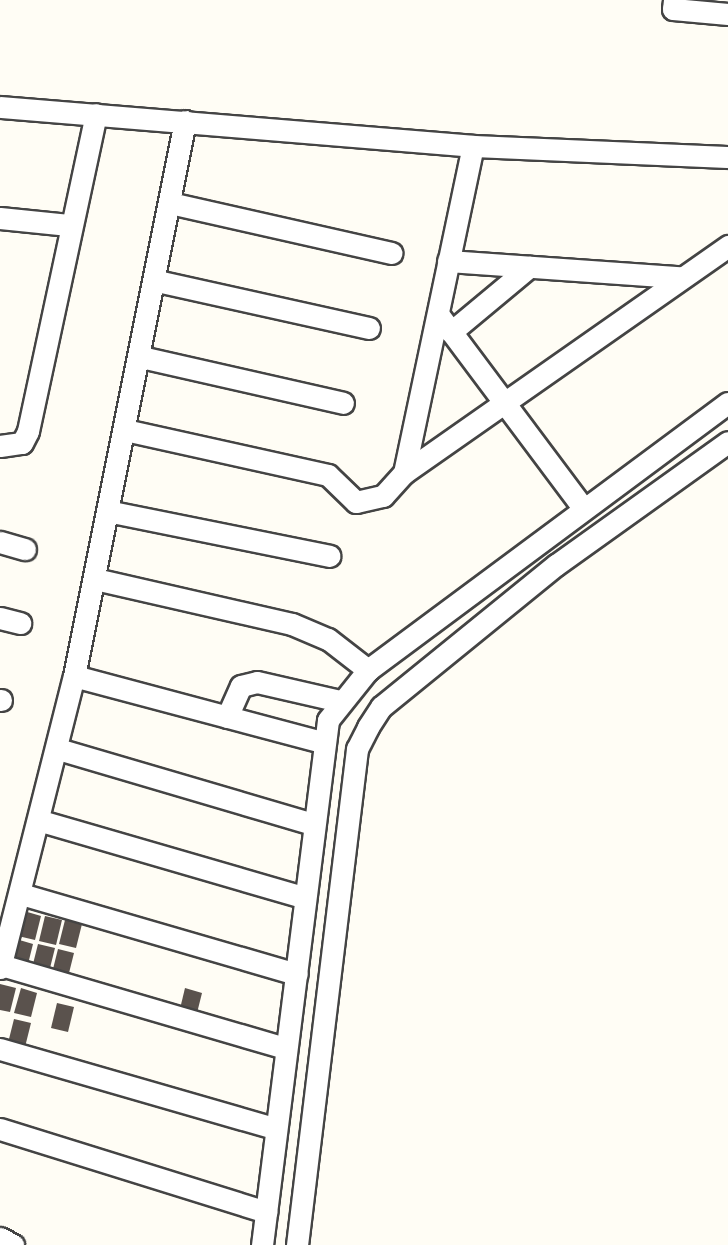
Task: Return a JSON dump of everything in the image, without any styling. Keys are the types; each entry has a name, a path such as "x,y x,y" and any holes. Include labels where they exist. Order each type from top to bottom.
{"street":[{"path":"674,0 673,9 728,15"},
{"path":"0,107 473,146 728,157"},
{"path":"0,446 23,443 28,431 69,225 96,114"},
{"path":"185,121 157,281 74,676 41,821 1,967 284,1048"},
{"path":"404,473 473,146"},
{"path":"170,204 391,253"},
{"path":"0,218 69,225"},
{"path":"125,430 328,475 356,502 372,503 404,473 504,406 679,277 728,246"},
{"path":"448,261 679,277"},
{"path":"451,332 529,267"},
{"path":"157,281 369,328"},
{"path":"438,314 504,406 583,508"},
{"path":"141,357 343,403"},
{"path":"262,1245 284,1048 297,974 302,897 322,742 340,701 368,670 728,403"},
{"path":"296,1245 357,749 381,707 556,565 728,442"},
{"path":"107,511 330,556"},
{"path":"0,542 26,549"},
{"path":"95,579 292,624 328,639 368,670"},
{"path":"74,676 322,742"},
{"path":"227,717 241,686 257,682 340,701"},
{"path":"58,749 313,824"},
{"path":"318,783 352,787"},
{"path":"41,821 302,897"},
{"path":"21,894 297,974"},
{"path":"0,1049 274,1128"},
{"path":"0,1129 266,1212"},
{"path":"0,1238 13,1245"}],"building":[{"path":"24,911 41,916 35,940 18,936"},
{"path":"45,916 62,920 56,945 39,941"},
{"path":"65,920 82,924 76,948 59,944"},
{"path":"16,939 33,944 27,968 10,964"},
{"path":"38,944 55,948 49,972 32,968"},
{"path":"58,949 74,953 68,977 52,973"},
{"path":"0,984 16,988 10,1012 0,1010"},
{"path":"21,988 37,993 31,1017 14,1013"},
{"path":"185,988 202,993 196,1017 179,1013"},
{"path":"57,1003 74,1007 68,1032 51,1028"},
{"path":"14,1019 31,1023 25,1047 8,1043"}]}
